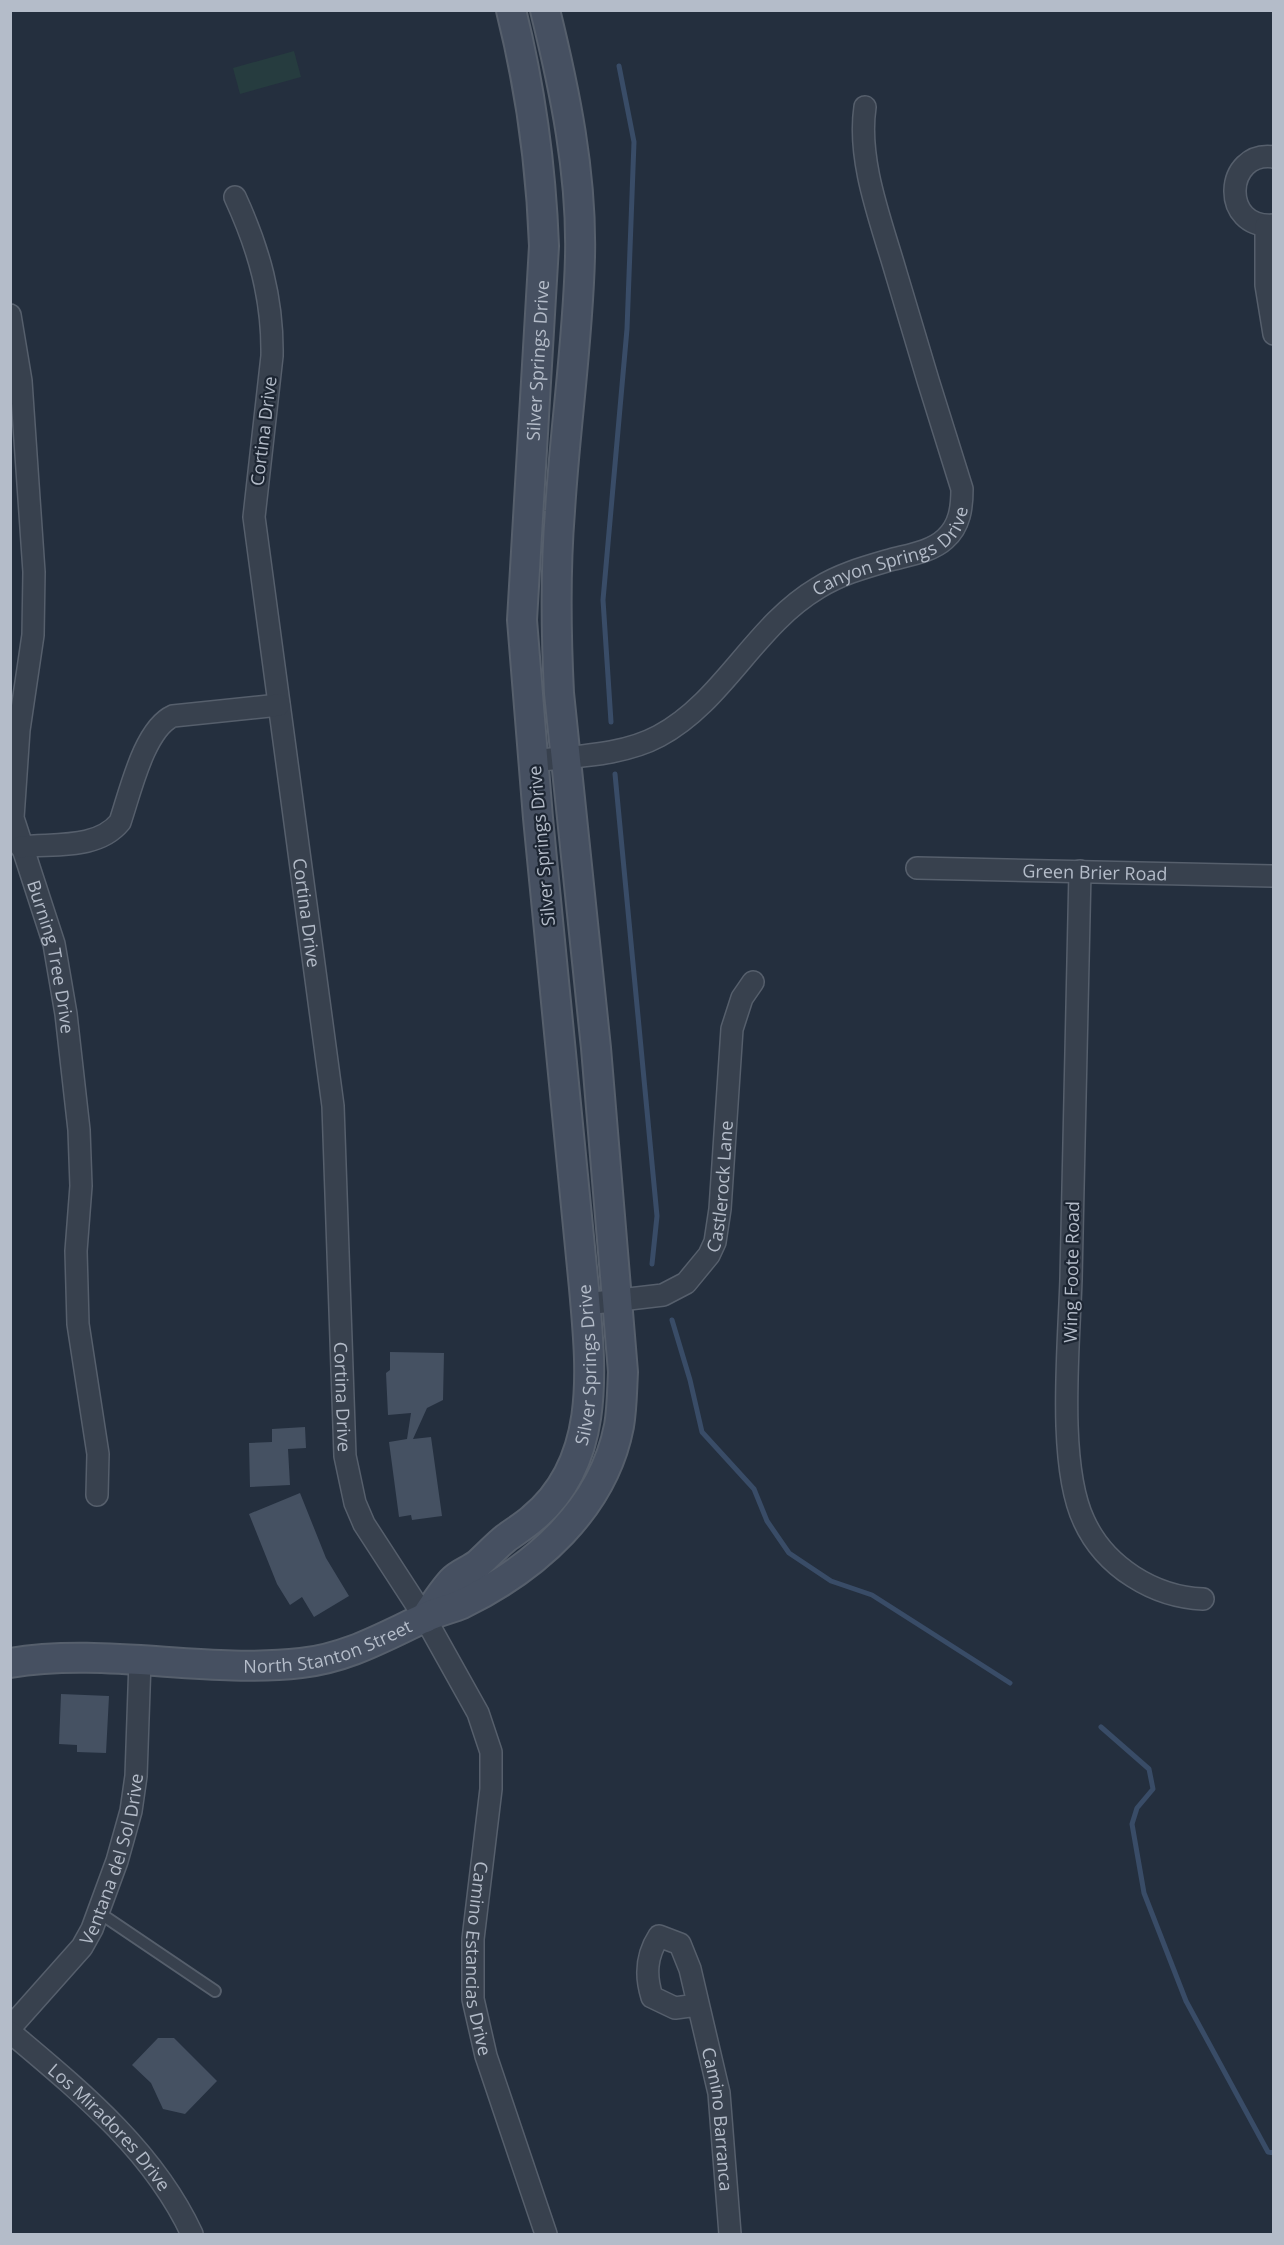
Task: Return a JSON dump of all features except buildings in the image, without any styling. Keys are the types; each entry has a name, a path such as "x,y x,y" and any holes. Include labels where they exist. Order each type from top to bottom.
{"street":[{"name":"Silver Springs Drive","path":"424,1618 453,1580 478,1564 504,1539 533,1518 567,1478 582,1440 589,1408 590,1364 585,1304 533,761 522,620 542,310 544,235 535,118 511,10"},
{"name":"Silver Springs Drive","path":"544,10 569,122 578,191 580,245 559,513 557,590 559,693 596,1048 623,1372 619,1425 612,1451 595,1488"},
{"name":"Canyon Springs Drive","path":"533,761 610,751 641,743 672,728 706,700 764,632 799,599 842,576 930,549 950,534 961,514 962,489 885,236 866,159 863,133 865,107"},
{"path":"1274,157 1256,159 1246,165 1234,185 1238,208 1245,217 1254,223 1270,226 1266,285 1274,334"},
{"name":"Cortina Drive","path":"235,197 262,265 272,330 272,356 254,517 333,1106 345,1456 355,1503 364,1524 424,1618"},
{"name":"Burning Tree Drive","path":"10,315 21,381 34,572 33,635 19,730 12,802 21,847 56,953 66,1014 79,1130 81,1185 76,1251 78,1324 98,1454 97,1495"},
{"path":"21,847 92,841 111,832 120,822 150,740 162,721 173,716 279,705"},
{"name":"Green Brier Road","path":"917,868 1274,876"},
{"name":"Wing Foote Road","path":"1080,872 1069,1356 1070,1473 1083,1521 1105,1553 1143,1584 1165,1593 1203,1599"},
{"name":"Castlerock Lane","path":"585,1304 663,1295 677,1288 702,1266 715,1242 720,1209 732,1029 740,1004 753,982"},
{"name":"North Stanton Street","path":"10,1663 61,1659 261,1666 302,1663 339,1656 378,1642 424,1618 470,1599 531,1560 571,1525 595,1488"},
{"name":"Camino Estancias Drive","path":"424,1618 478,1713 491,1752 491,1789 473,1939 473,1999 486,2056 546,2235"},
{"name":"Ventana del Sol Drive","path":"10,2028 73,1960 92,1929 117,1861 131,1811 136,1776 140,1661"},
{"name":"Camino Barranca","path":"697,2005 718,2093 730,2235"},
{"name":"Los Miradores Drive","path":"10,2032 97,2108 144,2156 165,2185 192,2235"}],"lane":[{"path":"98,1912 215,1991"}],"green space":[{"path":"294,51 301,77 240,94 233,68"}],"waterway":[{"path":"611,722 603,600 627,329 634,142 619,66"},
{"path":"615,774 657,1216 652,1264"},
{"path":"672,1320 690,1380 702,1432 754,1489 767,1521 789,1553 831,1581 872,1595 1010,1683"},
{"path":"1101,1727 1149,1769 1153,1789 1137,1808 1132,1824 1144,1893 1186,2001 1268,2152 1274,2153"}]}
